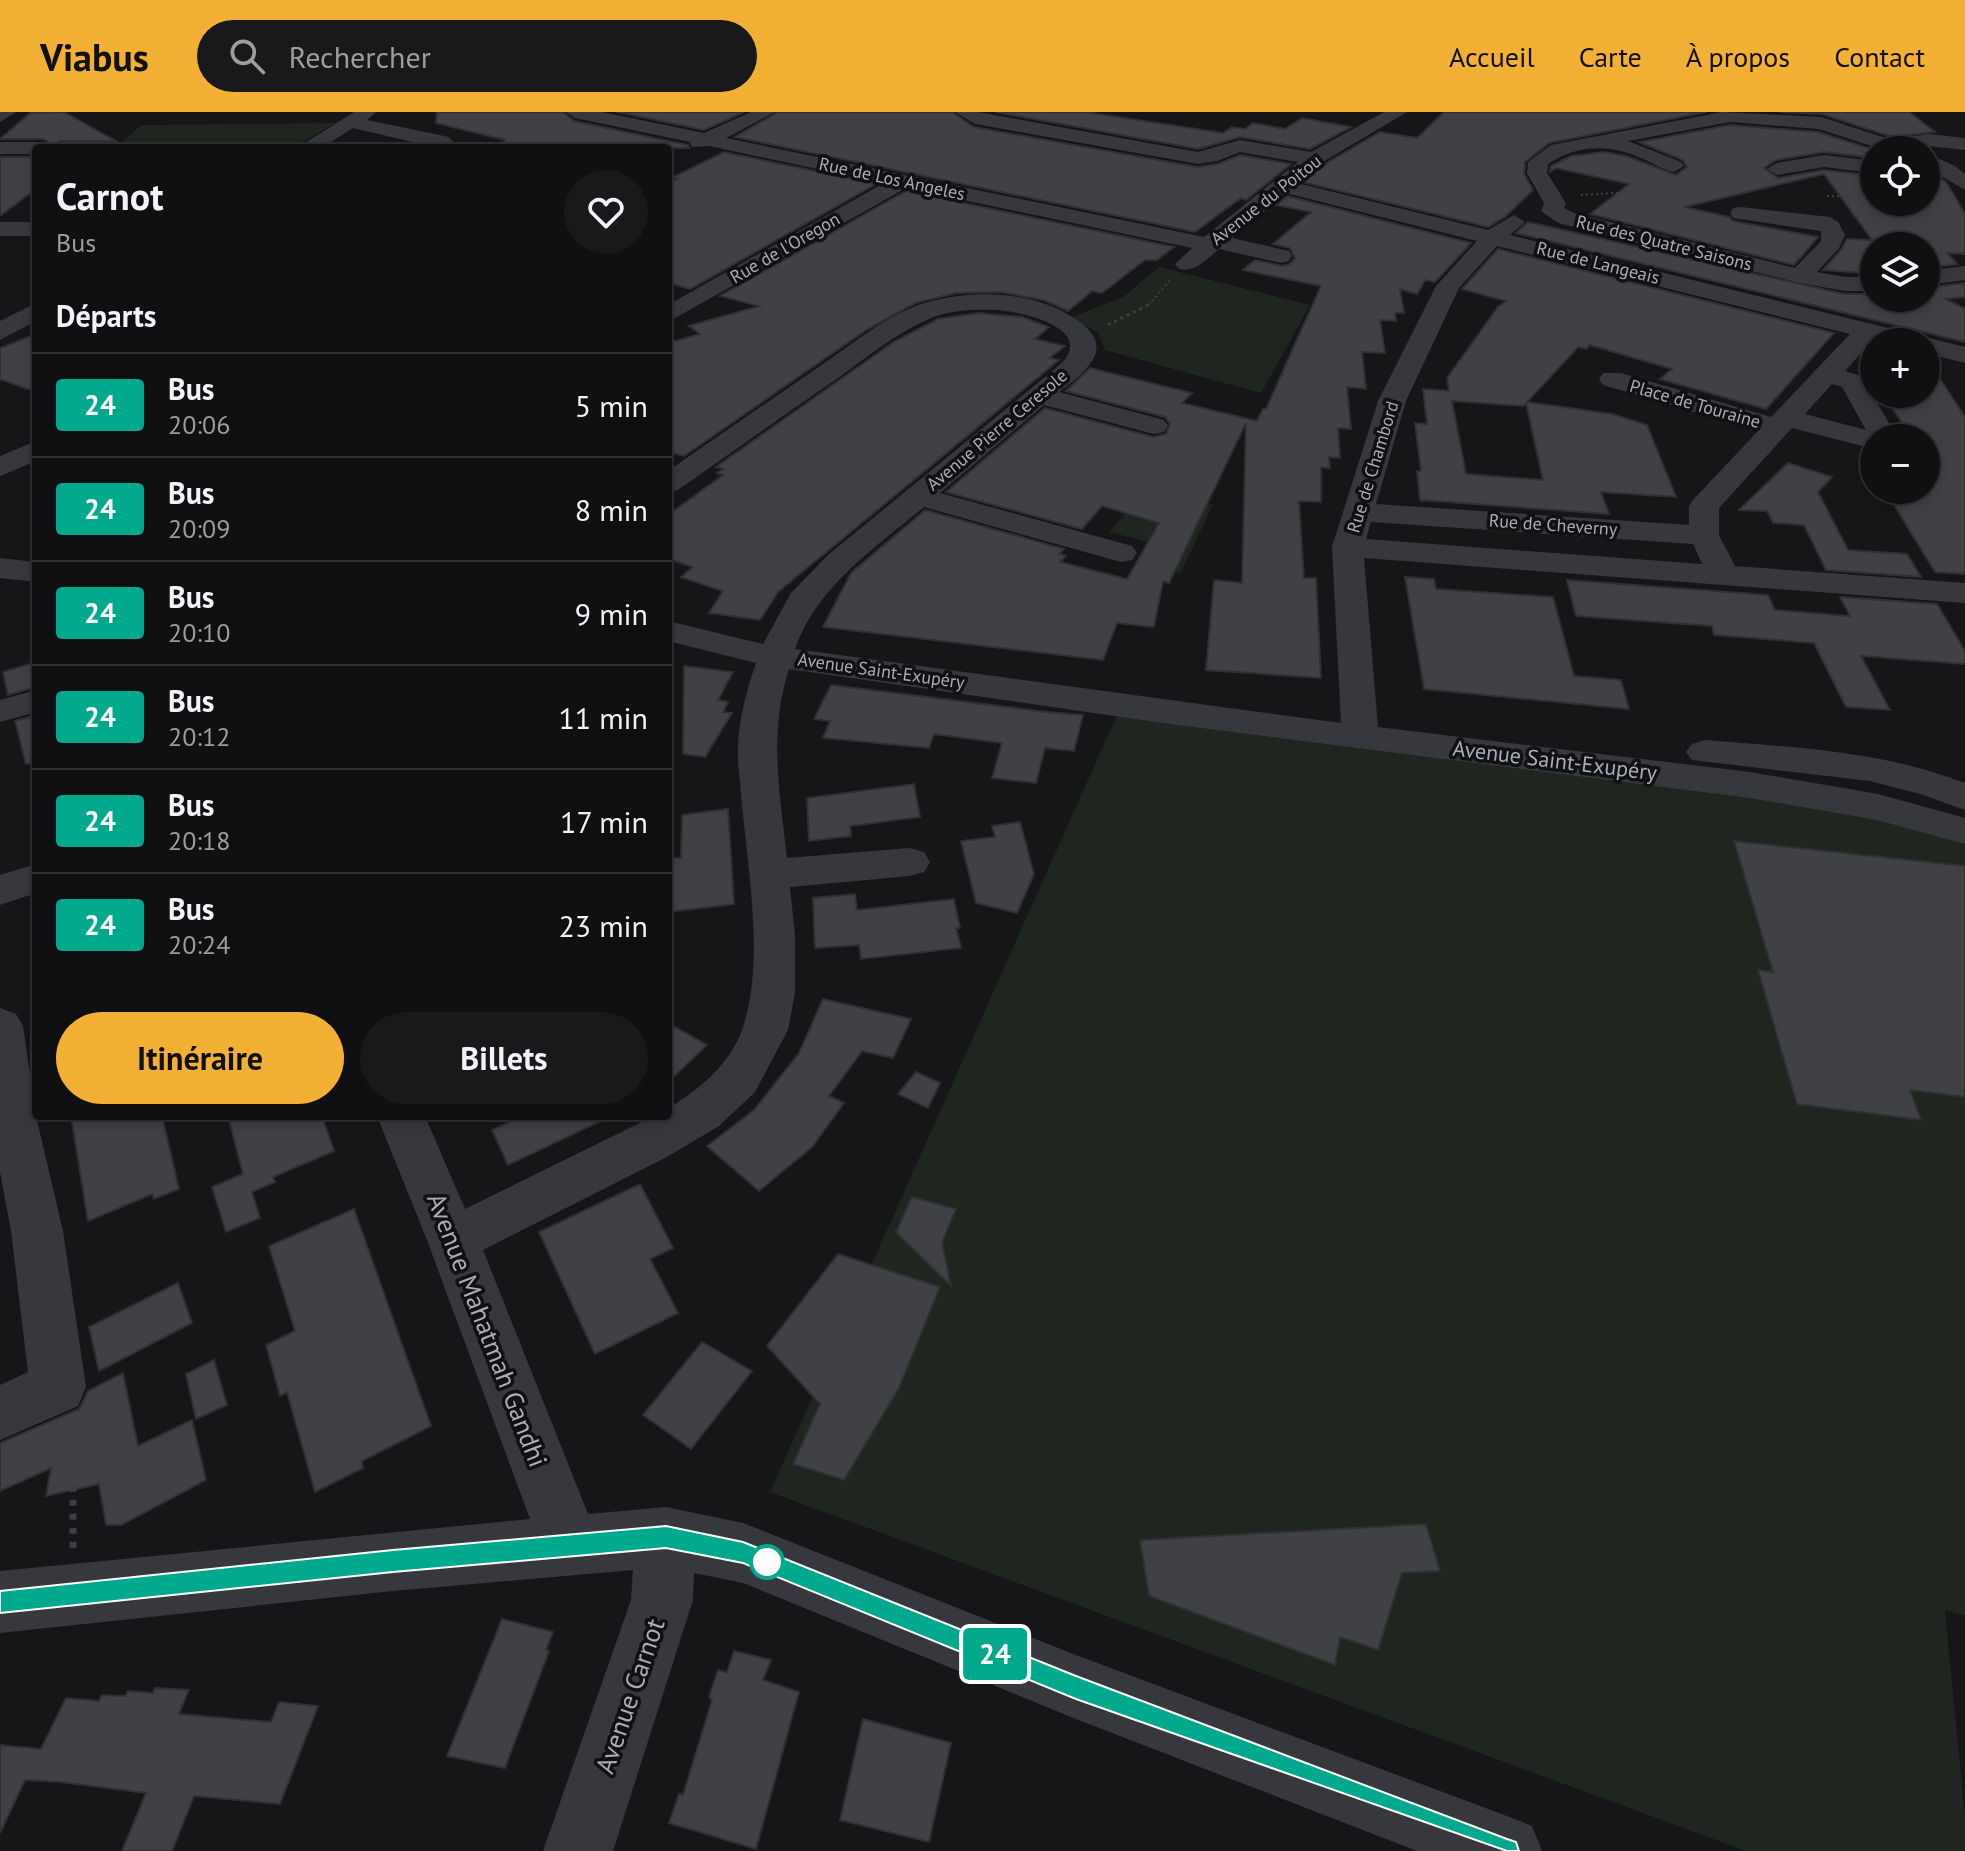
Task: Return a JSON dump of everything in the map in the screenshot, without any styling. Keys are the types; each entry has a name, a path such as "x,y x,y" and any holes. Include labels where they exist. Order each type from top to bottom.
{"street":[{"path":"0,116 7,112"},
{"name":"Rue de Los Angeles","path":"575,112 679,144 707,139 1281,256"},
{"path":"672,145 679,144 731,112"},
{"path":"707,139 766,112"},
{"path":"964,112 975,118 1184,156 1206,142 1314,159"},
{"name":"Avenue du Poitou","path":"1178,272 1314,159 1398,112"},
{"path":"314,144 359,117 445,144"},
{"name":"Rue des Quatre Saisons","path":"1860,284 1800,276 1583,224 1553,207 1537,173 1538,162 1558,149 1714,117 1766,117 1821,123 1862,136"},
{"path":"1624,118 1653,129"},
{"path":"1602,140 1644,152 1672,176"},
{"path":"1940,142 1965,144"},
{"path":"783,156 808,143"},
{"path":"0,148 32,148"},
{"path":"1777,169 1824,161 1860,165"},
{"path":"1940,161 1965,184"},
{"name":"Rue de l'Oregon","path":"672,313 936,166"},
{"path":"1940,170 1948,170"},
{"name":"Rue de Langeais","path":"1283,186 1860,328"},
{"name":"Rue de Chambord","path":"1359,722 1348,547 1399,386 1448,286 1483,234 1504,231 1517,217 1553,207"},
{"path":"1741,213 1822,222 1830,227 1834,235 1831,243 1800,276"},
{"path":"0,229 32,229"},
{"path":"1940,276 1965,273"},
{"path":"672,481 885,333 920,313 966,303 1019,305 1056,317 1080,334"},
{"path":"0,332 32,312"},
{"name":"Avenue Pierre Ceresole","path":"453,1240 650,1143 702,1112 738,1079 765,1030 773,993 774,936 756,746 764,691 784,632 803,600 839,562 1081,358 1084,343 1080,334"},
{"path":"1723,574 1704,535 1704,506 1860,339"},
{"path":"1940,349 1965,355"},
{"path":"1829,374 1852,382 1876,424"},
{"name":"Place de Touraine","path":"1612,379 1782,423 1860,438"},
{"path":"1039,395 1154,426"},
{"path":"0,442 32,427"},
{"path":"0,467 32,452"},
{"path":"919,496 1121,553"},
{"name":"Rue de Cheverny","path":"1359,512 1704,535"},
{"name":"Rue de Cheverny","path":"1348,547 1965,593"},
{"path":"0,568 32,572"},
{"name":"Avenue Saint-Exupéry","path":"672,634 775,657 1170,713 1359,722 1746,770 1965,831"},
{"path":"0,711 32,702"},
{"name":"Avenue Saint-Exupéry","path":"1746,770 1857,765 1931,782 1965,797"},
{"path":"769,874 910,862"},
{"path":"0,890 32,879"},
{"path":"0,1026 13,1187 37,1231 58,1387 0,1413"},
{"name":"Avenue Mahatmah Gandhi","path":"403,1120 453,1240 561,1522 559,1547"},
{"path":"0,1602 393,1561 666,1537 743,1553 1487,1847"},
{"name":"Avenue Carnot","path":"578,1851 662,1600 666,1537"}],"path":[{"path":"1553,207 1581,195 1634,192 1657,185 1672,176"},
{"path":"1683,186 1729,191"},
{"path":"1818,196 1860,197"},
{"path":"1080,334 1100,329 1151,304 1178,272"},
{"path":"58,1387 73,1457 73,1596"}],"shaded area":[{"path":"335,123 300,144 119,144 142,125"},
{"path":"1159,267 1310,305 1261,393 1105,350 1098,333 1072,317 1123,297"},
{"path":"1147,491 1213,505 1180,574 1140,562 1151,547 1145,541 1109,532"},
{"path":"1117,715 1720,792 1864,814 1965,843 1965,1616 1945,1610 1965,1818 1965,1851 1746,1851 770,1492"}],"building":[{"path":"64,112 116,141 60,141 52,144 43,139 0,139 30,113"},
{"path":"437,112 563,112 574,121 688,145 689,148 672,148 672,144 499,144 505,140 436,123"},
{"path":"617,112 744,112 704,130"},
{"path":"778,112 952,112 974,127 1197,167 1218,164 1240,155 1291,164 1246,200 1241,198 1195,232 735,137"},
{"path":"995,112 1085,112 1223,133 1232,127 1245,129 1253,123 1285,129 1302,118 1351,127 1310,149 1240,137 1198,149"},
{"path":"1444,112 1706,112 1549,143 1525,162 1524,174 1533,190 1506,216 1488,227 1303,182 1323,165 1380,132 1417,138"},
{"path":"1781,112 1909,112 1935,132 1889,136 1822,114"},
{"path":"1730,125 1818,132 1860,146 1860,156 1824,152 1776,160 1764,168 1778,178 1824,170 1860,174 1860,216 1940,216 1940,178 1946,182 1965,214 1965,254 1947,253 1957,264 1940,266 1940,232 1866,232 1824,174 1684,207 1729,217 1733,221 1818,237 1794,265 1590,214 1629,184 1556,168 1550,172 1551,166 1571,156 1604,152 1626,156 1676,175 1687,167 1683,160 1639,142"},
{"path":"724,152 876,184 690,289 672,284 672,181 677,179 672,178"},
{"path":"0,157 32,157 32,192 0,216"},
{"path":"906,191 1174,247 1157,260 1145,260 1102,293 1092,291 1068,311 1044,300 1000,292 956,293 915,303 866,330 684,456 672,453 672,342 700,334 689,326 759,306 720,296"},
{"path":"1287,196 1471,243 1435,282 1425,280 1417,294 1400,289 1404,313 1395,313 1396,321 1380,320 1385,353 1362,352 1366,389 1347,387 1351,429 1338,428 1340,458 1329,457 1330,468 1321,467 1321,502 1299,501 1304,578 1316,578 1321,678 1206,670 1214,580 1242,583 1246,423 1169,583 1163,581 1154,627 1117,623 1103,660 823,627 851,573 925,510 1064,549 1059,554 1066,556 1060,562 1127,579 1159,523 1102,506 1082,529 946,492 1045,408 1153,437 1166,434 1170,424 1165,417 1066,391 1090,368 1192,393 1182,403 1257,421 1266,409 1321,286 1243,270 1255,260 1282,266 1290,264 1295,258 1290,248 1273,244 1311,212 1276,205"},
{"path":"1528,222 1844,294 1860,294 1860,312 1940,312 1940,286 1965,283 1965,297 1946,299 1965,309 1965,342 1940,336 1940,328 1907,328 1516,233"},
{"path":"1847,239 1860,240 1860,273 1823,270 1841,250"},
{"path":"1498,249 1834,333 1766,409 1660,379 1672,369 1590,345 1586,349 1578,347 1527,402 1612,414 1647,425 1676,497 1601,492 1609,514 1420,500 1417,471 1421,471 1415,423 1427,424 1423,389 1449,391 1447,378 1498,307 1506,301 1462,289","holes":["1452,401 1524,406 1526,403 1543,480 1466,474"]},
{"path":"978,313 1022,317 1049,327 1035,339 1065,346 1050,358 1059,360 778,592 760,620 709,613 723,591 681,577 693,567 672,560 672,512 723,475 717,473 723,469 716,467 895,341 938,319"},
{"path":"32,336 32,391 0,379 0,348"},
{"path":"1940,379 1965,417 1965,574 1935,572 1894,504 1940,504 1940,424 1903,424 1892,408 1940,408"},
{"path":"1788,463 1832,477 1818,492 1848,550 1907,554 1921,577 1826,570 1804,525 1773,523 1767,511 1739,510"},
{"path":"1405,577 1434,579 1436,589 1553,597 1574,676 1621,680 1629,709 1424,689"},
{"path":"1567,580 1768,595 1775,610 1850,616 1840,597 1937,604 1965,651 1965,664 1861,656 1890,710 1846,707 1814,643 1714,635 1712,626 1576,616"},
{"path":"32,663 32,688 8,695 3,672"},
{"path":"684,666 733,672 718,700 728,702 723,712 732,713 705,757 683,754"},
{"path":"831,685 1083,715 1074,751 1045,748 1036,783 992,778 1002,743 934,734 929,748 823,738 830,721 814,719"},
{"path":"32,716 32,763 26,764 15,721"},
{"path":"914,784 920,817 850,826 851,836 809,841 807,798"},
{"path":"728,809 734,904 672,912 672,858 681,858 682,815"},
{"path":"1020,822 1034,874 1017,913 976,903 961,841 995,837 992,826"},
{"path":"1734,841 1965,866 1965,1097 1910,1090 1921,1120 1797,1104 1758,970 1773,972"},
{"path":"855,894 857,910 954,899 961,948 861,959 859,945 815,948 813,898"},
{"path":"823,999 911,1019 893,1058 862,1051 829,1096 844,1103 812,1147 759,1191 707,1146 754,1110 799,1053"},
{"path":"672,1025 707,1045 672,1078"},
{"path":"916,1072 940,1083 928,1108 898,1094"},
{"path":"72,1120 163,1120 179,1189 154,1199 152,1194 88,1221"},
{"path":"229,1120 323,1120 334,1151 273,1177 275,1182 252,1192 260,1218 226,1232 212,1187 243,1174"},
{"path":"514,1120 603,1120 508,1165 492,1130"},
{"path":"640,1184 673,1248 650,1259 678,1313 595,1354 539,1232"},
{"path":"912,1197 956,1209 942,1242 951,1286 896,1232"},
{"path":"354,1209 431,1426 362,1461 363,1468 315,1492 287,1392 280,1396 266,1345 295,1331 269,1246"},
{"path":"838,1254 940,1287 899,1388 844,1480 793,1464 820,1404 767,1346"},
{"path":"178,1283 192,1323 99,1371 89,1327"},
{"path":"702,1342 752,1371 691,1449 643,1415"},
{"path":"214,1360 227,1405 196,1419 186,1374"},
{"path":"123,1373 138,1446 192,1420 206,1480 121,1525 106,1525 99,1484 46,1496 51,1468 0,1491 0,1443 79,1409 88,1391"},
{"path":"1426,1524 1440,1571 1402,1573 1378,1650 1340,1637 1335,1665 1149,1596 1140,1540"},
{"path":"502,1619 553,1632 546,1650 549,1651 505,1768 447,1756"},
{"path":"734,1651 771,1660 763,1680 799,1692 756,1849 669,1823 679,1794 683,1795 718,1670 727,1672"},
{"path":"155,1688 189,1690 179,1714 271,1722 279,1702 318,1706 280,1804 194,1796 172,1851 122,1851 146,1793 25,1780 0,1833 0,1745 41,1749 66,1698 99,1701 102,1695 125,1696 128,1691 153,1693"},
{"path":"863,1719 951,1743 929,1842 840,1820"}],"bus line":[{"name":"24","path":"0,1602 393,1561 666,1537 743,1553 1076,1687 1507,1851"}]}
